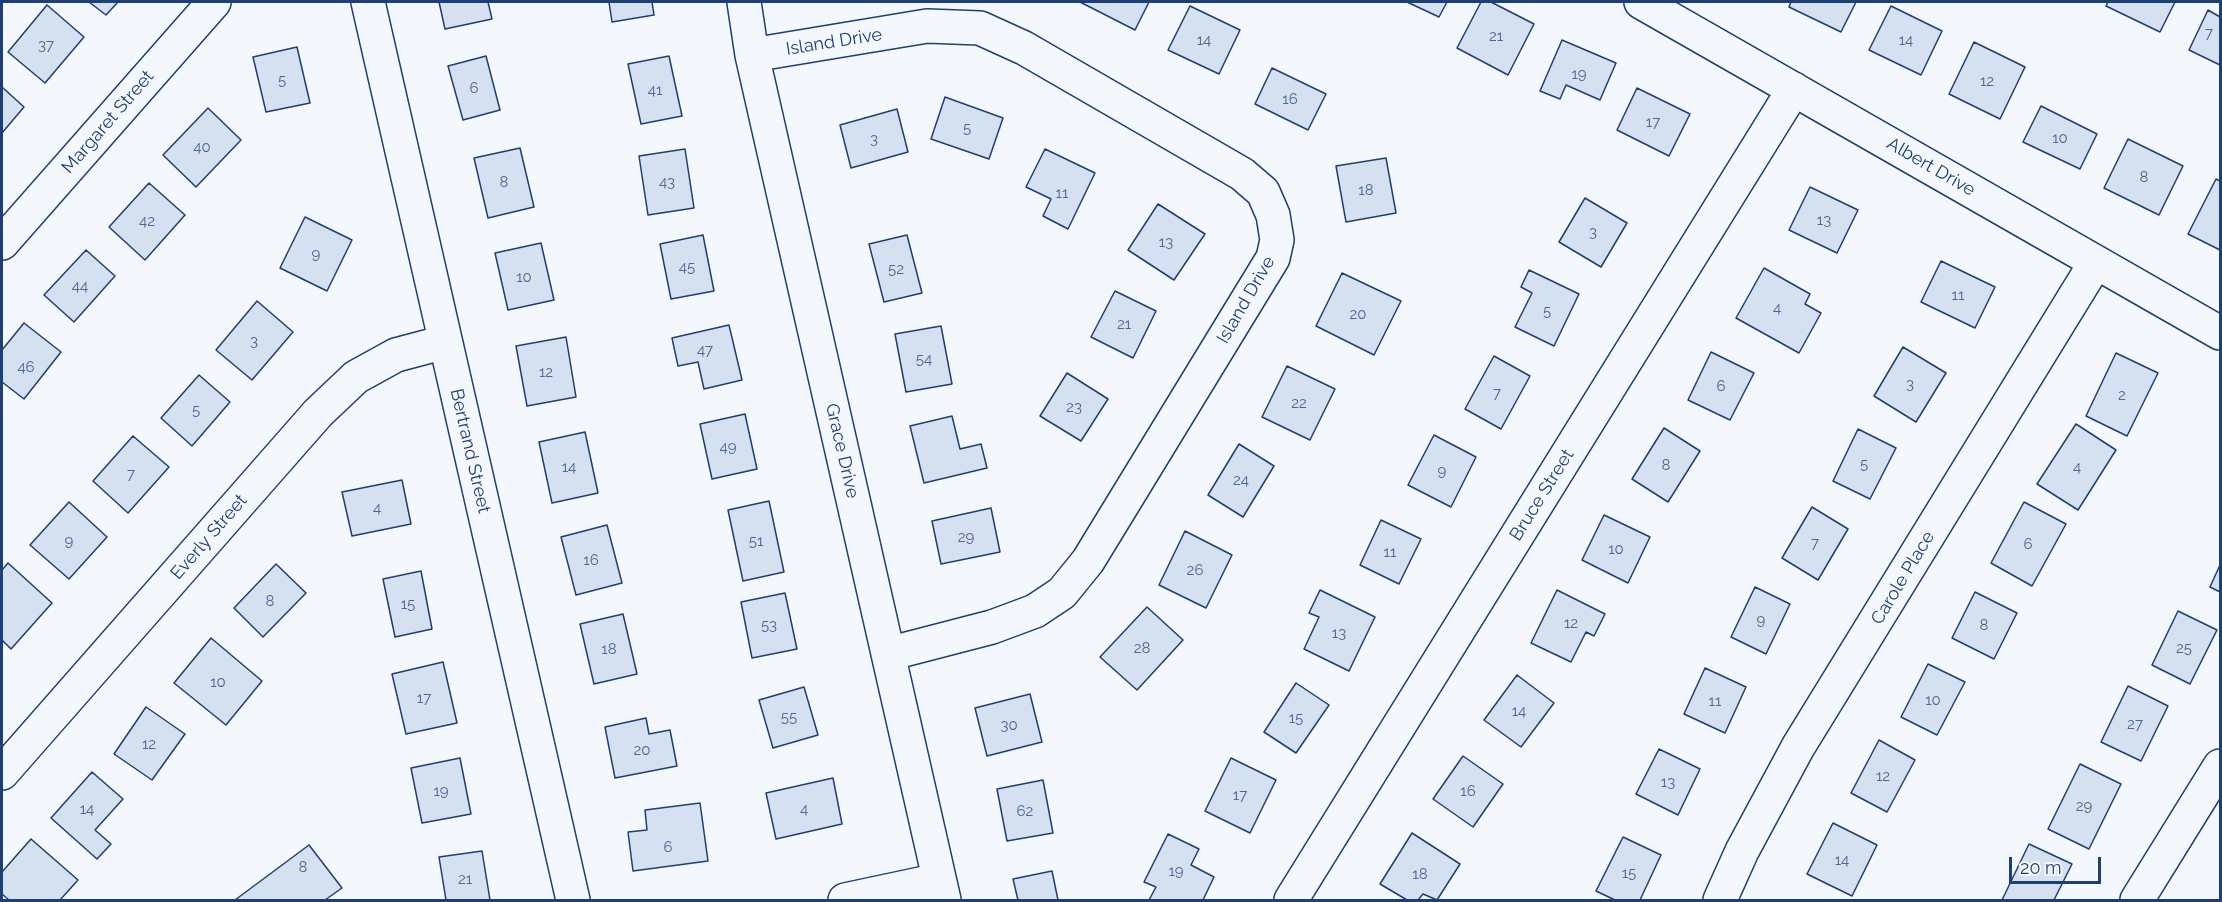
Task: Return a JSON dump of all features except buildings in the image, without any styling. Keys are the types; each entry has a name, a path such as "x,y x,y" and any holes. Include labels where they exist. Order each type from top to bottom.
{"street":[{"name":"Margaret Street","path":"2,243 214,2"},
{"name":"Bertrand Street","path":"368,2 383,58 445,342 573,900"},
{"name":"Grace Drive","path":"744,2 752,55 941,890"},
{"name":"Albert Drive","path":"1641,2 2220,333"},
{"name":"Island Drive","path":"752,55 927,26 980,28 1024,48 1242,174 1263,192 1273,215 1277,240 1273,258 1088,561 1062,592 1035,611 992,627 888,654"},
{"name":"Bruce Street","path":"1291,900 1794,89"},
{"name":"Carole Place","path":"1720,900 1751,832 1798,747 2096,261"},
{"name":"Everly Street","path":"2,773 318,413 356,377 396,355 445,342"},
{"path":"2137,900 2220,766"},
{"path":"844,900 941,890"}]}
